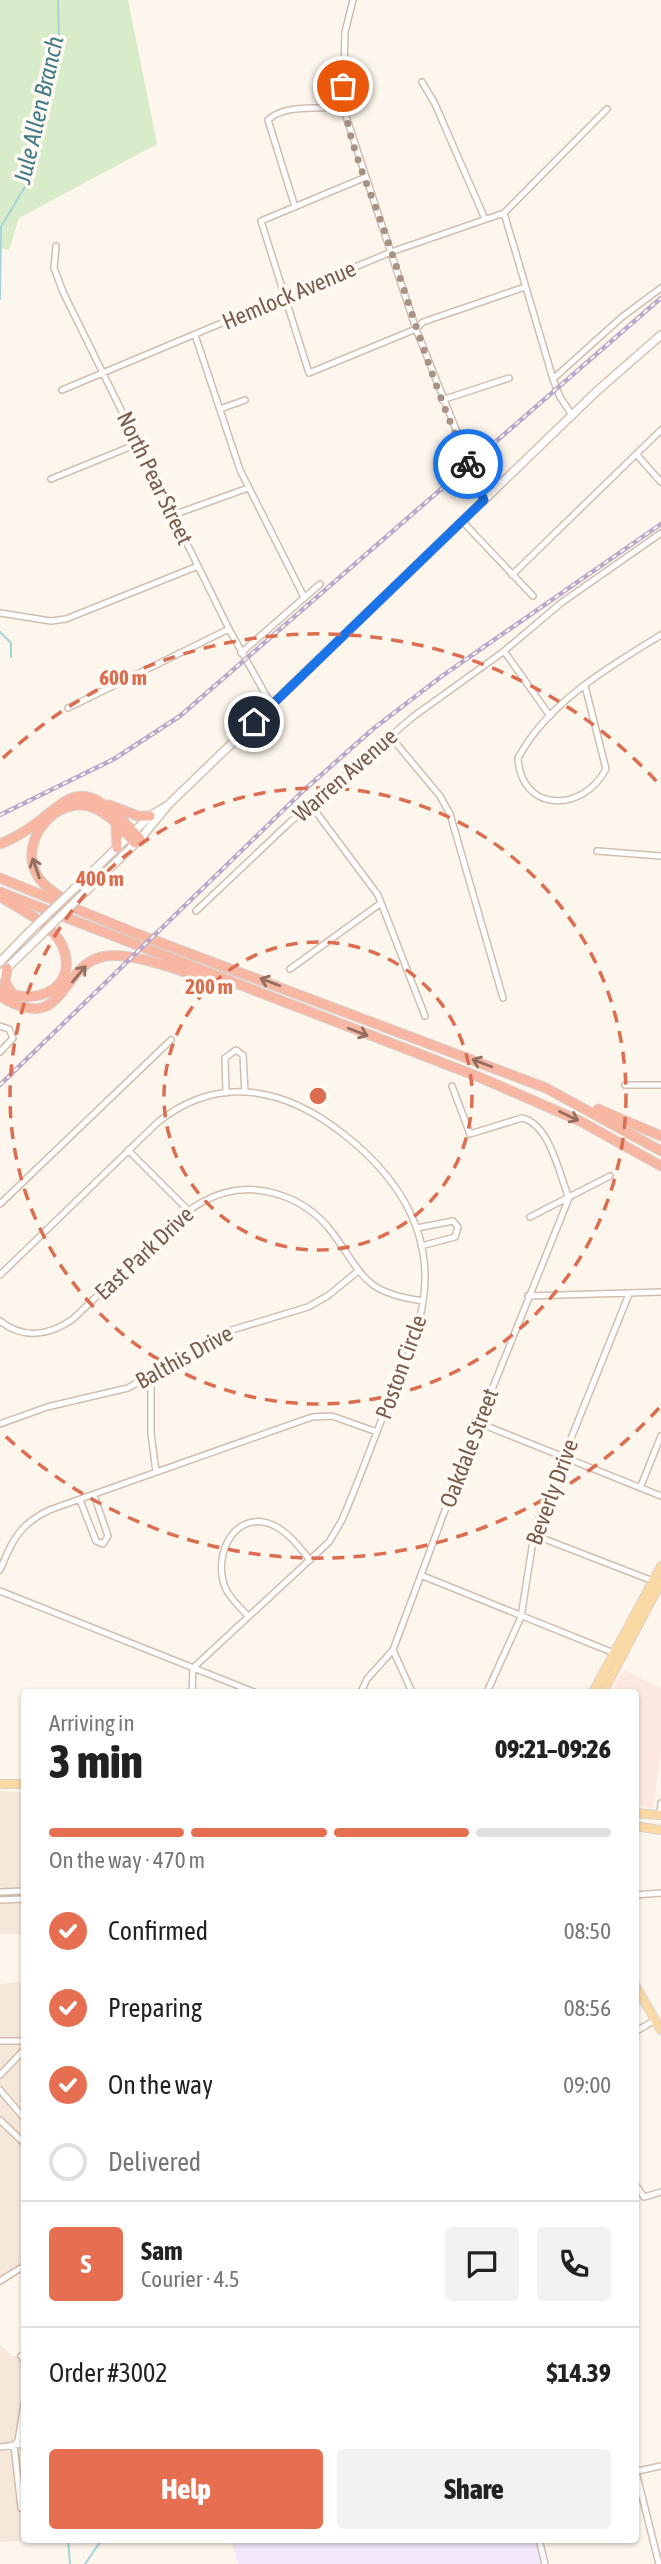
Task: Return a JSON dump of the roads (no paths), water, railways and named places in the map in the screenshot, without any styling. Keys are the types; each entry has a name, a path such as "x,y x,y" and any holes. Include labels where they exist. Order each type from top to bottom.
{"highway":[{"path":"0,844 20,833 66,798 82,796 138,816 150,816"},
{"path":"98,800 134,838"},
{"path":"84,913 39,878 32,863 35,839 48,819 70,806 94,808 134,838"},
{"path":"116,825 117,848"},
{"path":"0,878 84,913 546,1088 661,1136"},
{"path":"0,894 52,932 62,945 66,961 62,977 47,994 31,998 1,995"},
{"path":"0,894 491,1082 580,1121 661,1166"},
{"path":"1,995 21,1008 43,1007 58,1000 85,965 113,955 163,966 271,999"},
{"path":"2,968 5,982 14,996"},
{"path":"546,1088 661,1151"},
{"path":"647,1158 661,1172"}],"main road":[{"path":"2,968 38,939 168,805 572,415 661,335"},
{"path":"2,968 29,933 117,848 134,838 150,816 168,805"},
{"path":"595,1689 618,1655 657,1582 661,1566"},
{"path":"604,1689 622,1638 657,1582"},
{"path":"0,1784 21,1784"},
{"path":"639,1813 660,1815"},
{"path":"639,1827 661,1830"},
{"path":"639,1992 661,2030"}],"street":[{"path":"353,0 345,32 343,107 416,329 484,500"},
{"path":"422,82 435,104 485,219"},
{"path":"295,207 268,120 274,114 284,111 343,107"},
{"name":"Hemlock Avenue","path":"62,390 391,252 504,213 607,110"},
{"path":"366,177 261,221 309,373 416,329 423,322 525,287"},
{"path":"504,213 559,397 572,415"},
{"name":"North Pear Street","path":"56,246 54,268 103,373 241,653 272,706"},
{"path":"553,379 622,317 661,288"},
{"path":"195,335 248,488 304,597"},
{"path":"442,400 509,378"},
{"path":"220,408 245,400"},
{"path":"512,575 661,430"},
{"path":"51,479 137,444"},
{"path":"636,455 661,482"},
{"path":"173,515 248,488"},
{"path":"462,521 533,596"},
{"name":"Warren Avenue","path":"196,911 310,804 390,736 504,651 561,603 661,533"},
{"path":"0,613 51,621 66,619 198,566"},
{"path":"241,653 320,584"},
{"path":"68,708 229,629"},
{"path":"584,686 606,769 601,779 566,802 551,800 536,792 519,765 518,758 523,749 558,706 584,686 661,635"},
{"path":"504,651 551,716"},
{"path":"390,736 440,796 450,814 503,998"},
{"path":"310,804 368,880 381,903 425,1016"},
{"path":"597,852 661,856"},
{"path":"290,969 381,903"},
{"path":"0,1026 9,1030 13,1038 0,1052"},
{"path":"0,1204 171,1040"},
{"path":"226,1093 225,1058 236,1050 243,1055 245,1092"},
{"path":"625,1085 661,1085"},
{"path":"452,1086 470,1134 522,1118 534,1123 545,1138 569,1198"},
{"name":"Poston Circle","path":"0,1275 128,1150 172,1112 200,1098 245,1092 279,1096 298,1103 329,1122 385,1171 402,1195 417,1228 421,1246 424,1301 415,1338 336,1531 310,1560 193,1668"},
{"path":"128,1150 187,1209"},
{"path":"530,1217 610,1176"},
{"name":"East Park Drive","path":"0,1321 18,1331 33,1334 62,1327 187,1209 209,1197 237,1190 264,1190 284,1196 319,1218 358,1271 383,1293 424,1301"},
{"name":"Oakdale Street","path":"363,1689 393,1650 528,1296 569,1198"},
{"path":"417,1228 450,1220 458,1228 455,1237 421,1246"},
{"name":"Balthis Drive","path":"0,1424 47,1407 114,1393 151,1377 222,1334 308,1307 329,1295 358,1271"},
{"path":"528,1296 661,1292"},
{"name":"Beverly Drive","path":"488,1689 521,1617 534,1535 629,1294"},
{"path":"151,1377 151,1433 156,1472"},
{"path":"0,1570 13,1536 27,1521 94,1494 312,1416 331,1416 377,1432"},
{"path":"479,1423 661,1496"},
{"path":"640,1488 661,1436"},
{"path":"80,1500 96,1541 103,1544 108,1536 94,1494"},
{"path":"248,1616 226,1590 223,1579 222,1550 230,1537 247,1525 270,1524 285,1532 310,1560"},
{"path":"534,1535 657,1582"},
{"path":"423,1576 618,1655"},
{"path":"0,1591 246,1689"},
{"path":"393,1650 411,1689"},
{"path":"192,1689 193,1668"},
{"path":"660,1815 661,1803"},
{"path":"0,1892 21,1891"},
{"path":"639,1895 661,1893"},
{"path":"0,1900 21,1899"},
{"path":"639,2030 655,2020"},
{"path":"0,2041 21,2041"},
{"path":"0,2075 21,2053"},
{"path":"0,2090 21,2114"},
{"path":"0,2120 21,2140"},
{"path":"639,2190 644,2197 661,2192"},
{"path":"0,2281 21,2268"},
{"path":"21,2422 18,2441 14,2445 21,2508"},
{"path":"0,2447 21,2444"},
{"path":"639,2470 661,2466"},
{"path":"639,2482 659,2564"},
{"path":"540,2543 545,2564"}],"waterway":[{"name":"Jule Allen Branch","path":"0,299 1,227 26,185 30,137 59,38 58,0"},
{"name":"Jule Allen Branch","path":"0,632 11,643 11,657"},
{"path":"68,2543 70,2564"},
{"path":"85,2564 99,2543"}],"railway":[{"path":"0,815 114,759 180,716 661,298"},
{"path":"0,1085 303,791 373,729 442,676 661,524"}]}
